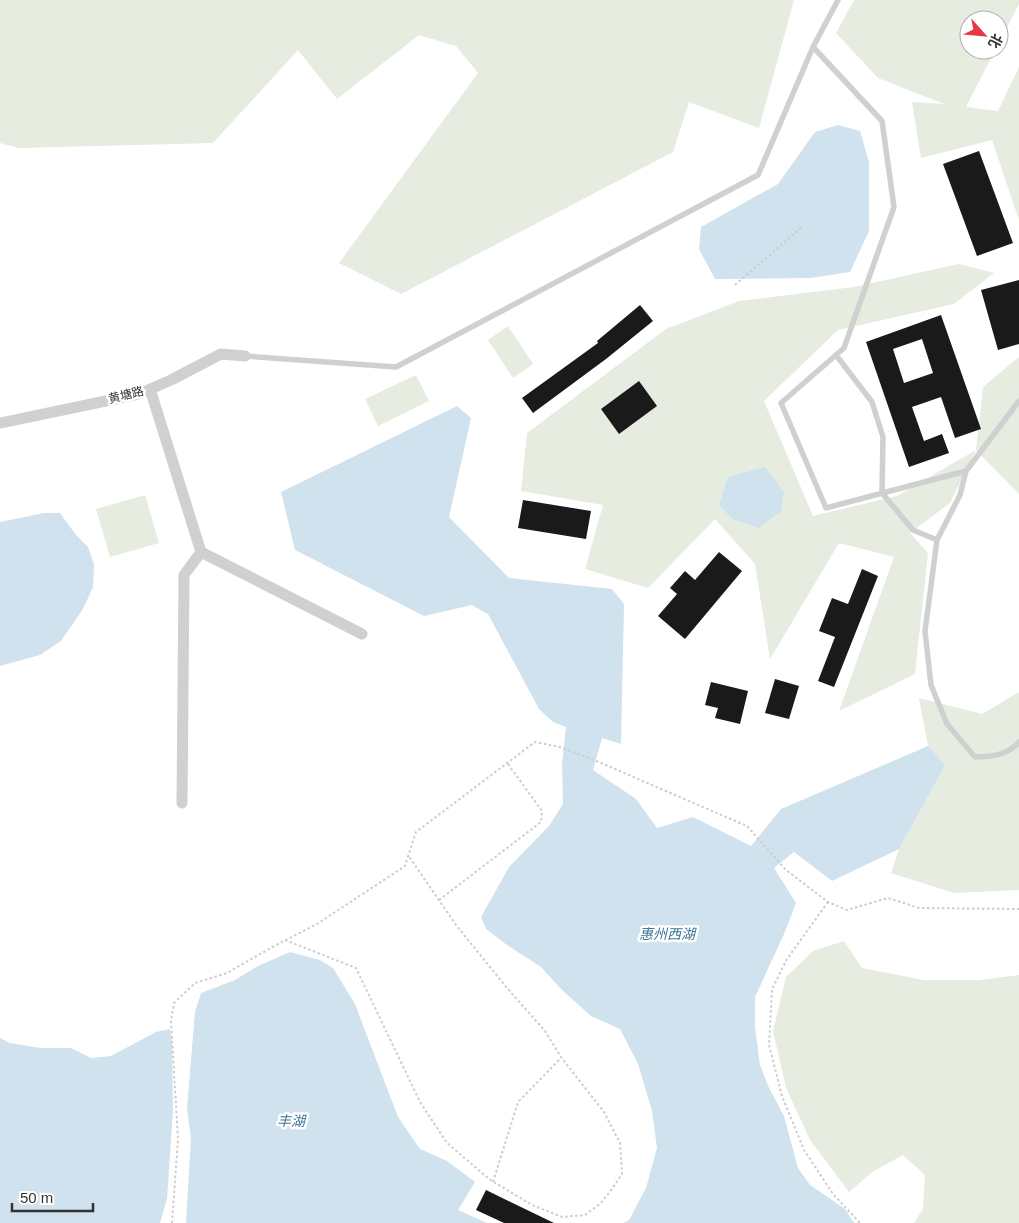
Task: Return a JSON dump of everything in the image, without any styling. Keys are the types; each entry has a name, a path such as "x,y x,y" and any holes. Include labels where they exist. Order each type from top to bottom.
{"street":[{"name":"黄塘路","path":"0,423 139,394 221,354 245,356"},
{"path":"150,389 201,552 362,634"},
{"path":"182,802 184,575 201,552"}],"lane":[{"path":"245,356 396,367 758,175 813,47 838,0"},
{"path":"813,47 882,121 894,207 844,348 780,403 826,508 966,471"},
{"path":"836,355 872,402 883,437 882,493 914,530 937,540"},
{"path":"1019,401 966,471 960,496 937,540 925,631 931,685 947,724 975,757 990,757 1013,749 1019,742"}],"path":[{"path":"735,285 803,226"},
{"path":"172,1223 178,1139 170,1021 174,1003 195,983 227,973 317,924 405,866 416,832 535,742 560,747 601,763 747,826 786,870 828,902 847,910 888,898 919,908 1019,910"},
{"path":"439,900 541,822 542,811 507,763"},
{"path":"286,940 356,968 420,1102 447,1143 493,1182 532,1205 562,1217 585,1215 600,1203 622,1174 620,1144 604,1112 561,1058 545,1031 506,988 456,926 408,856"},
{"path":"828,902 787,959 772,989 769,1045 782,1096 804,1150 833,1194 860,1223"},
{"path":"493,1182 518,1102 561,1058"}],"shaded area":[{"path":"0,0 794,0 759,128 689,102 673,152 401,294 339,263 478,73 456,46 419,35 337,99 298,50 213,143 19,148 0,143"},
{"path":"854,0 1019,0 1019,4 1009,24 1009,10 959,10 959,60 990,60 966,107 998,111 1019,67 1019,220 992,140 921,158 912,102 944,104 878,78 836,33"},
{"path":"959,264 994,273 954,304 838,330 764,401 813,516 897,496 976,450 950,503 910,533 928,553 915,674 839,711 894,557 839,543 770,659 755,564 715,519 648,588 585,569 603,505 521,491 527,433 666,329 739,301 854,287"},
{"path":"508,326 533,364 513,378 488,340"},
{"path":"1019,357 1019,494 976,450 983,387"},
{"path":"416,375 429,401 378,426 365,399"},
{"path":"145,495 159,543 110,557 96,509"},
{"path":"1019,692 1019,890 954,893 891,873 899,849 944,766 928,746 919,698 982,714"},
{"path":"844,941 862,968 924,980 979,980 1019,975 1019,1223 914,1223 923,1209 925,1175 903,1155 872,1172 849,1192 810,1140 786,1088 773,1031 786,977 813,951"}],"water":[{"path":"838,125 860,131 869,162 869,231 850,272 811,278 715,279 699,249 701,227 778,184 815,132"},
{"name":"惠州西湖","path":"457,406 471,418 449,517 509,578 612,589 624,604 621,744 602,738 593,770 636,799 657,828 693,817 751,846 781,809 928,746 945,765 899,849 832,881 794,852 774,868 796,903 755,997 755,1027 760,1065 769,1088 784,1116 798,1168 810,1185 845,1209 854,1223 623,1223 629,1220 646,1188 657,1148 652,1111 638,1064 620,1029 591,1016 561,989 541,967 486,929 481,917 509,867 549,826 563,804 562,764 566,727 553,722 539,709 488,614 472,605 424,616 295,550 281,492"},
{"path":"765,467 784,492 781,511 759,528 732,519 719,505 728,477"},
{"path":"44,513 60,513 76,535 88,547 94,564 93,587 83,609 61,641 40,655 0,666 0,522"},
{"name":"丰湖","path":"290,952 320,960 333,968 355,1004 398,1117 420,1149 447,1161 475,1182 458,1210 487,1223 186,1223 191,1139 187,1108 195,1012 201,993 235,980 258,966"},
{"path":"170,1029 172,1042 173,1111 167,1199 160,1223 0,1223 0,1038 10,1043 40,1048 71,1048 91,1058 111,1056 156,1032"}],"building":[{"path":"979,151 1013,243 977,256 943,164"},
{"path":"1019,280 1019,344 998,350 981,290"},
{"path":"640,305 653,321 606,359 533,413 522,398 598,343 597,341"},
{"path":"941,315 981,429 955,438 941,397 912,407 924,441 942,434 949,453 909,467 866,342","holes":["922,339 933,373 904,383 893,349"]},
{"path":"639,381 657,406 619,434 601,409"},
{"path":"523,500 591,511 586,539 518,528"},
{"path":"719,552 742,571 685,639 658,616 677,594 670,588 685,571 695,580"},
{"path":"862,569 878,576 834,687 818,681 835,637 819,631 832,598 848,604"},
{"path":"775,679 799,686 789,719 765,713"},
{"path":"711,682 748,691 740,724 715,718 718,708 705,705"},
{"path":"486,1190 554,1223 504,1223 476,1210"}]}
